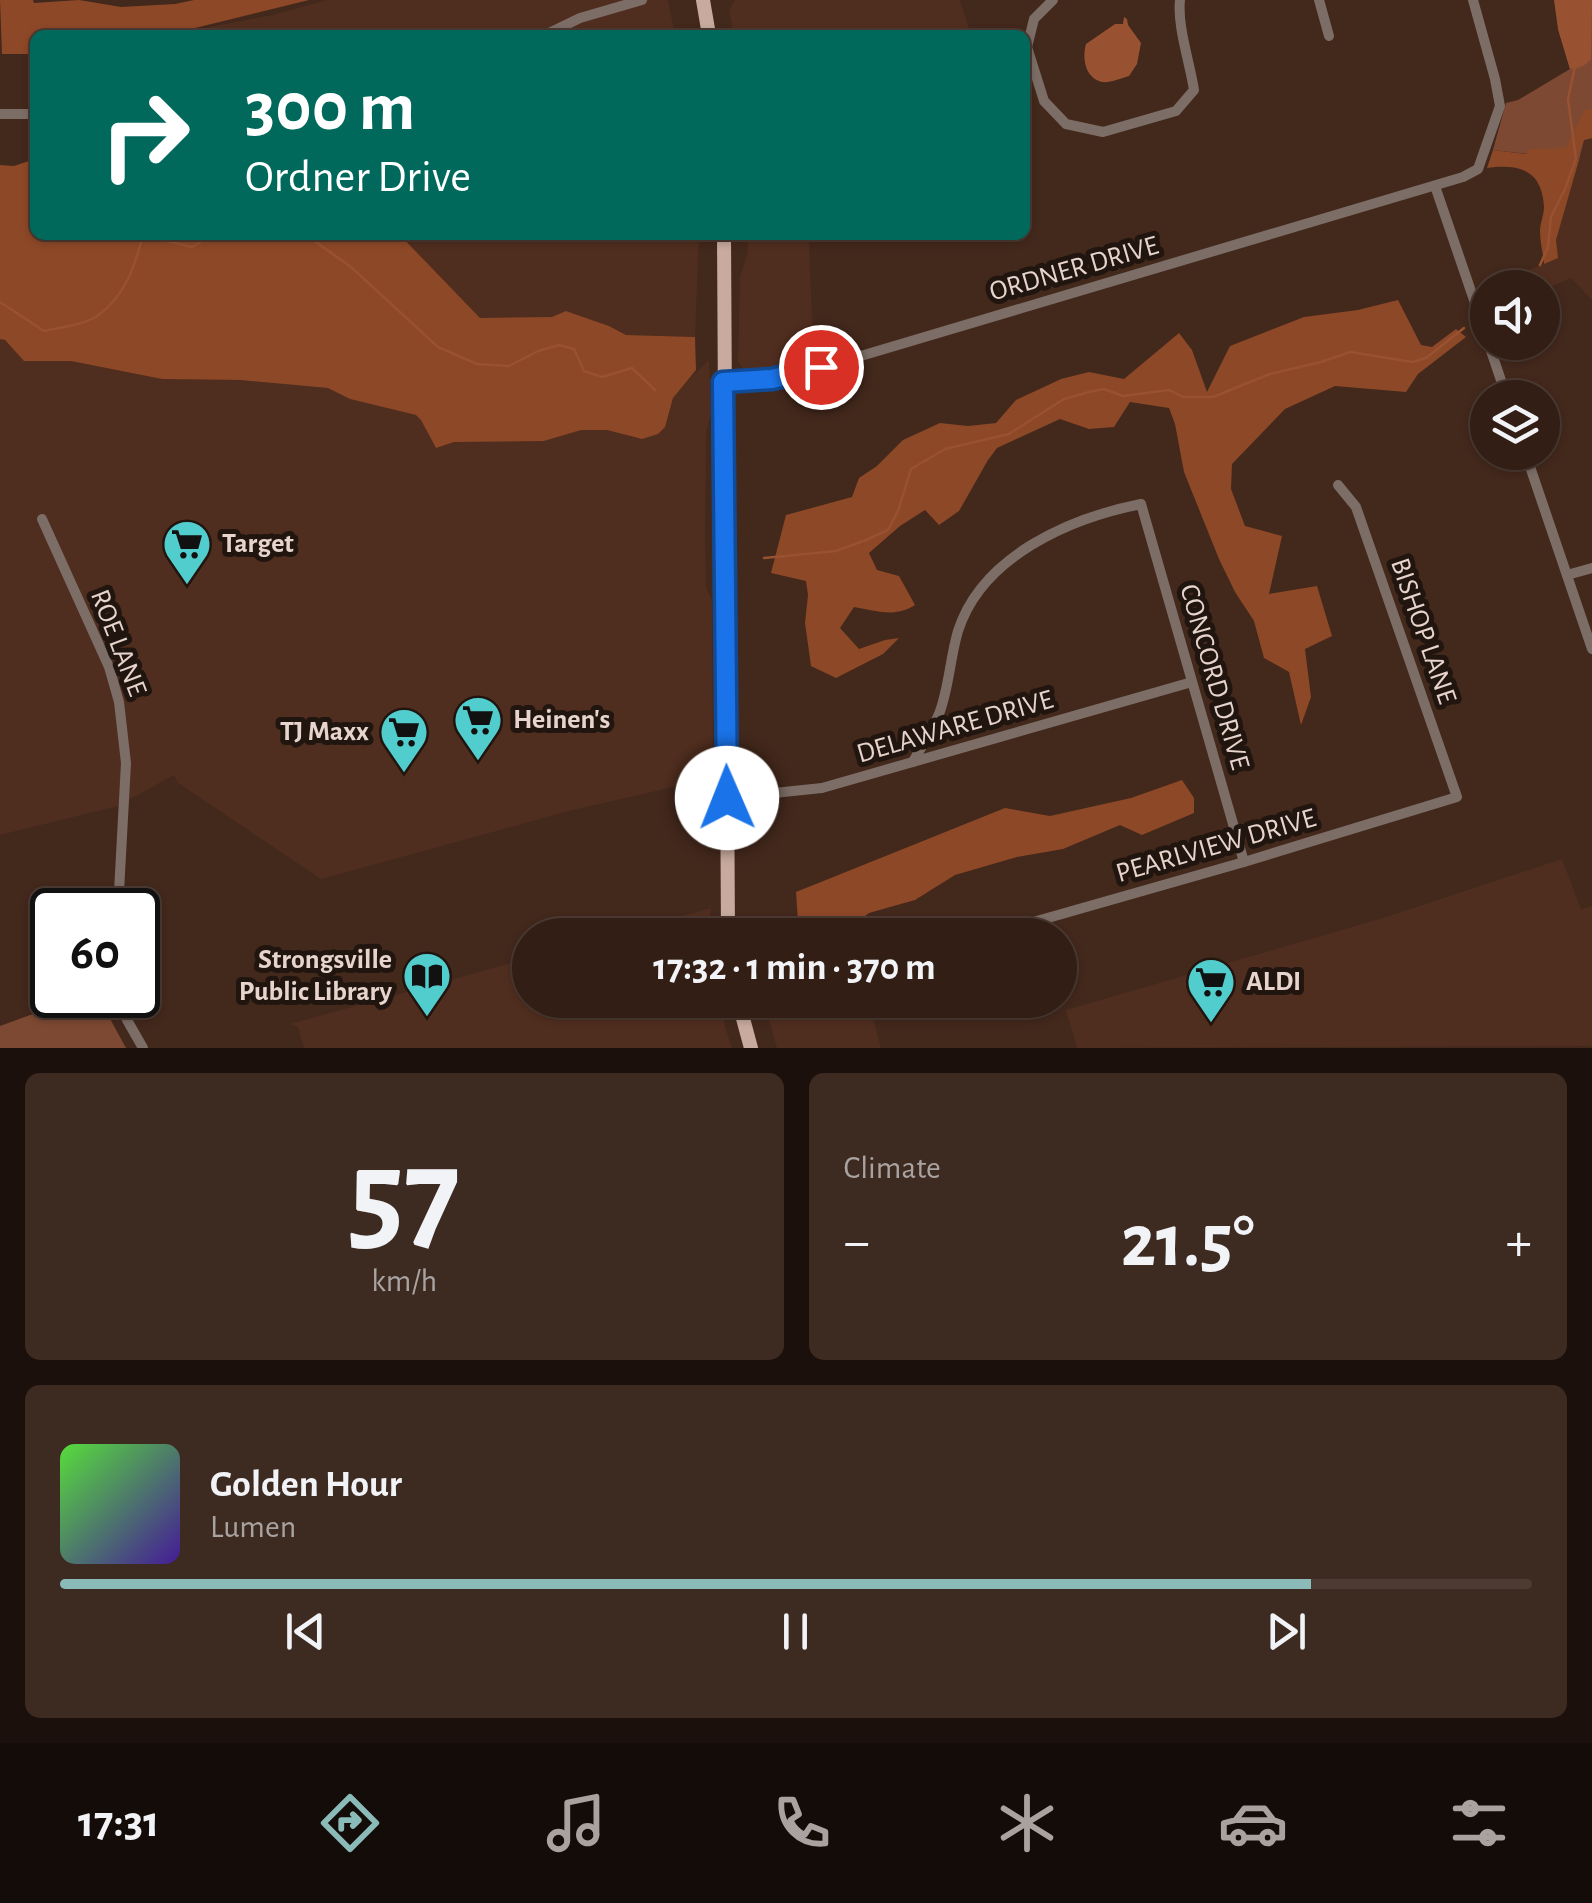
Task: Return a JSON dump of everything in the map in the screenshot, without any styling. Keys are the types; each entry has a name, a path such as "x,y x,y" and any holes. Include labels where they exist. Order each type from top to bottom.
{"main road":[{"path":"703,0 708,30"},
{"path":"724,240 728,918"},
{"path":"743,1018 751,1048"}],"street":[{"path":"555,30 580,18 642,0"},
{"path":"1030,35 1034,19 1053,0"},
{"path":"1030,57 1044,101 1066,124 1103,132 1176,111 1194,90 1178,15 1180,0"},
{"path":"1319,0 1329,36"},
{"name":"ORDNER DRIVE","path":"723,382 807,372 1464,177 1478,169 1500,106 1473,0"},
{"path":"0,114 30,114"},
{"path":"1435,186 1470,289"},
{"path":"1531,470 1592,649"},
{"name":"BISHOP LANE","path":"1338,484 1356,507 1456,797"},
{"name":"CONCORD DRIVE","path":"913,762 938,715 958,631 973,600 999,568 1060,531 1108,511 1141,504 1244,862"},
{"name":"ROE LANE","path":"42,519 109,667 119,702 126,764 119,888"},
{"path":"1567,576 1592,568"},
{"name":"DELAWARE DRIVE","path":"727,798 822,788 1192,682"},
{"name":"PEARLVIEW DRIVE","path":"1048,918 1456,797"},
{"path":"126,1018 142,1048"}],"shaded area":[{"path":"0,0 79,0 121,7 194,0 309,0 187,30 30,30 30,54 2,54"},
{"path":"327,0 668,0 674,30 195,30"},
{"path":"735,0 960,0 969,30 733,30 729,10"},
{"path":"1554,0 1592,0 1591,59 1582,66 1570,69"},
{"path":"1592,0 1592,138 1584,140 1579,160 1493,150 1506,103 1570,69 1558,29"},
{"path":"1124,17 1141,43 1137,64 1129,76 1109,82 1096,80 1086,67 1086,44 1115,24 1123,24"},
{"path":"1592,108 1592,138 1584,140 1576,159 1579,160 1556,240 1558,258 1544,264 1540,231 1544,207 1539,184 1518,169 1487,168 1493,150 1526,154 1530,149 1566,148 1584,111"},
{"path":"1592,138 1592,300 1571,278 1560,283 1560,270 1529,270 1557,258 1556,240 1584,140"},
{"path":"30,161 30,240 405,240 480,318 552,317 566,311 626,335 695,337 696,370 673,398 665,427 642,439 607,430 581,430 544,441 454,442 436,448 416,415 350,399 328,388 240,380 162,379 71,361 24,361 0,339 0,165"},
{"path":"405,240 699,240 695,337 626,335 566,311 553,317 480,318"},
{"path":"747,240 819,240 809,243 814,365 747,374 738,362 740,277 748,252"},
{"path":"1398,300 1421,345 1432,347 1456,329 1466,337 1418,374 1406,392 1335,386 1285,409 1232,464 1231,489 1245,526 1282,536 1269,594 1317,586 1332,636 1305,649 1311,697 1301,725 1289,672 1264,658 1254,621 1219,559 1184,472 1169,408 1130,402 1114,427 1089,429 1060,419 997,448 959,511 939,525 925,510 900,526 869,553 877,570 899,576 915,605 893,612 854,607 840,628 859,649 899,638 883,654 836,678 811,666 805,623 806,581 771,573 786,515 852,497 859,478 903,440 940,423 996,423 1016,400 1061,379 1089,372 1124,379 1179,333 1192,350 1207,392 1230,346 1304,317"},
{"path":"0,339 25,361 71,361 162,379 240,380 328,388 350,399 416,415 436,448 454,442 544,441 580,430 607,430 637,438 670,408 680,388 709,360 711,413 706,432 705,541 706,588 712,600 713,778 569,811 321,879 178,783 174,775 118,806 0,835"},
{"path":"1182,780 1194,798 1194,813 1142,835 1120,825 1063,849 955,875 915,900 863,918 798,918 796,892 1005,808 1050,816 1131,798"},
{"path":"1562,859 1581,909 1592,906 1592,1046 1077,1048 1068,1018 1077,1018 1077,1007 1383,918"},
{"path":"711,908 710,918 675,918"},
{"path":"512,963 512,1018 724,1018 732,1048 304,1048 298,1027 290,1024"},
{"path":"30,1015 110,1018 126,1048 0,1048 0,1026"},
{"path":"768,1018 873,1018 881,1048 777,1048"}],"waterway":[{"path":"1540,265 1548,247 1551,217 1576,159 1568,99 1575,66"},
{"path":"0,302 44,331 85,322 107,308 122,290 141,240"},
{"path":"163,240 192,247 204,240"},
{"path":"313,240 351,267 438,347 477,364 509,366 559,345 574,349 584,371 602,377 632,368 655,390"},
{"path":"764,558 836,551 888,530 911,469 945,449 1009,434 1064,399 1104,389 1123,396 1169,390 1183,397 1213,397 1270,374 1350,352 1412,362 1426,358 1464,328"}],"place":[{"name":"Target","path":"187,586"},
{"name":"Heinen's","path":"478,762"},
{"name":"TJ Maxx","path":"404,774"},
{"name":"Strongsville Public Library","path":"427,1018"},
{"name":"ALDI","path":"1211,1024"}],"route":[{"path":"727,798 723,382 772,379 821,367"}]}
